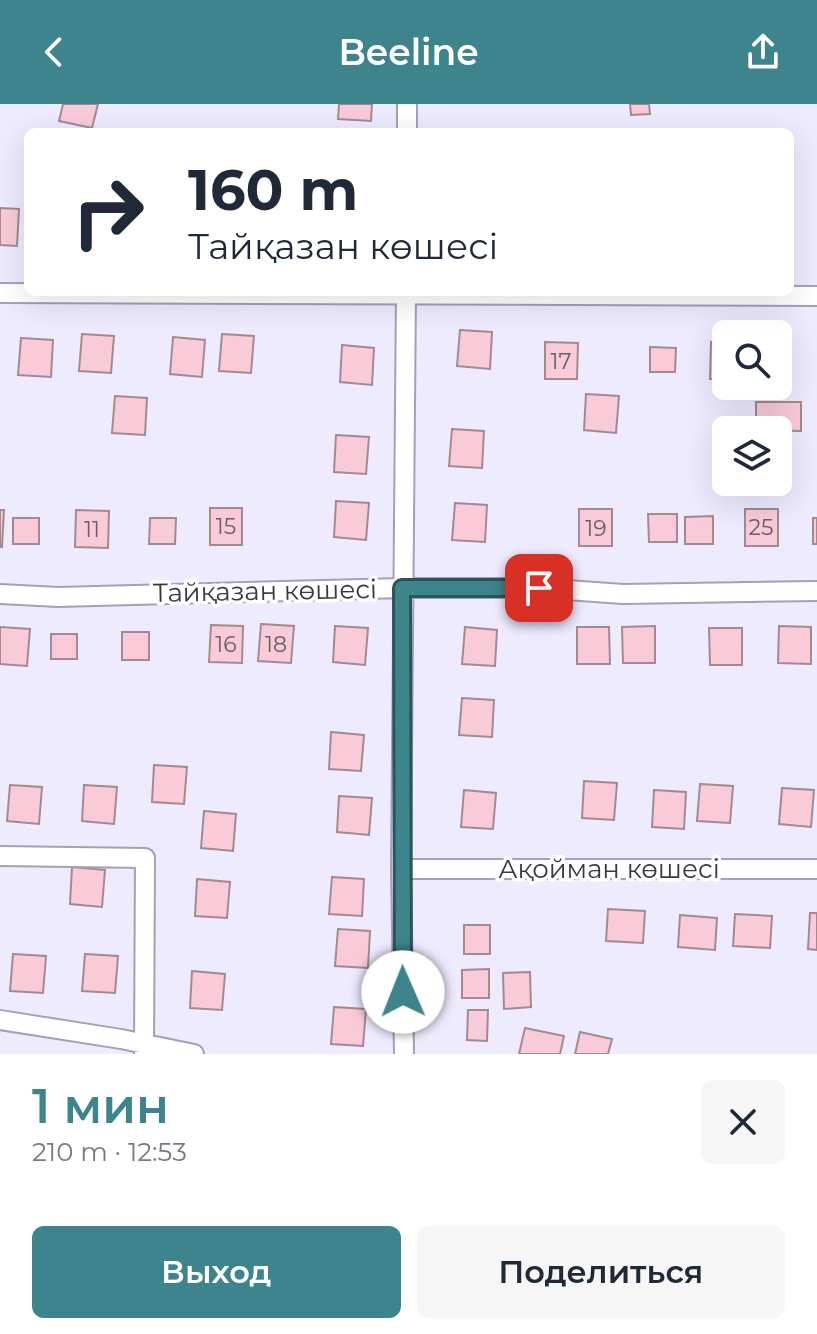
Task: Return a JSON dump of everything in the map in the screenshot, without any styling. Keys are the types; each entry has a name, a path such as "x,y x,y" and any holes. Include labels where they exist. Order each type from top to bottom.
{"street":[{"path":"407,104 407,128"},
{"path":"0,293 24,293"},
{"path":"404,1054 401,869 406,296"},
{"path":"794,296 817,296"},
{"name":"Тайқазан көшесі","path":"0,594 58,597 402,588 539,588 623,594 817,591"},
{"path":"0,856 145,858 144,1050"},
{"name":"Ақойман көшесі","path":"401,869 817,869"},
{"path":"0,1020 121,1039 144,1050 194,1054"}],"building":[{"path":"63,104 98,104 92,128 59,121"},
{"path":"339,104 372,104 371,121 338,119"},
{"path":"630,104 649,104 650,114 631,115"},
{"path":"0,208 19,209 17,246 0,245"},
{"path":"460,330 492,332 490,369 457,366"},
{"path":"82,334 114,336 111,373 79,371"},
{"path":"222,334 254,336 251,373 219,371"},
{"path":"173,337 205,340 202,377 170,374"},
{"path":"21,338 53,340 51,377 18,375"},
{"path":"545,342 578,343 577,379 545,379"},
{"path":"711,342 712,342 712,379"},
{"path":"342,345 374,348 372,385 340,382"},
{"path":"650,347 676,348 675,372 650,372"},
{"path":"586,394 619,396 616,433 584,430"},
{"path":"115,396 147,398 145,435 112,433"},
{"path":"756,402 801,402 801,431 792,431 792,416 756,416"},
{"path":"452,429 484,431 482,468 449,466"},
{"path":"336,435 369,437 366,474 334,472"},
{"path":"336,501 369,503 366,540 334,537"},
{"path":"455,503 487,505 485,542 452,540"},
{"path":"210,508 242,508 242,545 210,545"},
{"path":"579,509 612,509 612,546 579,546"},
{"path":"745,509 778,509 778,546 745,546"},
{"path":"0,510 4,510 2,547 0,547"},
{"path":"76,510 109,511 108,548 75,547"},
{"path":"648,514 677,514 677,542 649,542"},
{"path":"713,516 713,544 685,544 685,517"},
{"path":"13,518 39,518 39,544 13,544"},
{"path":"150,518 176,518 175,544 149,544"},
{"path":"813,518 817,518 817,544 813,544"},
{"path":"261,624 294,626 291,663 258,661"},
{"path":"211,625 243,626 242,663 209,662"},
{"path":"335,626 368,628 365,665 333,662"},
{"path":"655,626 655,663 623,663 622,627"},
{"path":"779,626 811,627 811,664 778,663"},
{"path":"0,627 30,629 27,666 0,664"},
{"path":"465,627 497,630 495,666 462,664"},
{"path":"577,627 609,627 610,664 577,664"},
{"path":"709,628 742,628 742,665 710,665"},
{"path":"122,632 149,632 149,660 122,660"},
{"path":"51,634 77,634 77,659 51,659"},
{"path":"462,698 494,700 492,737 459,735"},
{"path":"331,732 364,735 361,771 329,769"},
{"path":"154,765 187,767 184,804 152,802"},
{"path":"584,781 617,783 614,820 582,818"},
{"path":"700,784 733,786 730,823 697,821"},
{"path":"10,785 42,787 39,824 7,821"},
{"path":"84,785 117,787 114,824 82,821"},
{"path":"782,788 814,790 811,827 779,824"},
{"path":"464,790 496,793 493,829 461,827"},
{"path":"654,790 686,792 684,829 652,827"},
{"path":"339,796 372,798 369,835 337,832"},
{"path":"204,811 236,814 233,851 201,848"},
{"path":"72,867 105,870 102,907 70,904"},
{"path":"332,877 364,879 362,916 329,914"},
{"path":"197,879 230,882 227,918 195,916"},
{"path":"608,909 645,911 643,943 606,941"},
{"path":"810,913 817,913 817,950 808,949"},
{"path":"735,914 772,916 770,948 733,946"},
{"path":"680,915 717,918 715,950 678,947"},
{"path":"464,925 490,925 490,954 464,954"},
{"path":"338,929 370,931 368,968 335,966"},
{"path":"13,954 46,956 43,993 10,991"},
{"path":"85,954 118,956 115,993 82,991"},
{"path":"489,969 489,998 462,998 462,970"},
{"path":"192,971 225,974 222,1010 190,1008"},
{"path":"530,972 531,1007 504,1009 503,973"},
{"path":"334,1007 366,1009 363,1046 331,1044"},
{"path":"468,1010 488,1010 487,1041 467,1040"},
{"path":"525,1028 564,1036 560,1054 519,1054"},
{"path":"580,1032 612,1039 608,1054 575,1054"}],"route":[{"path":"403,992 402,588 539,588"}]}
